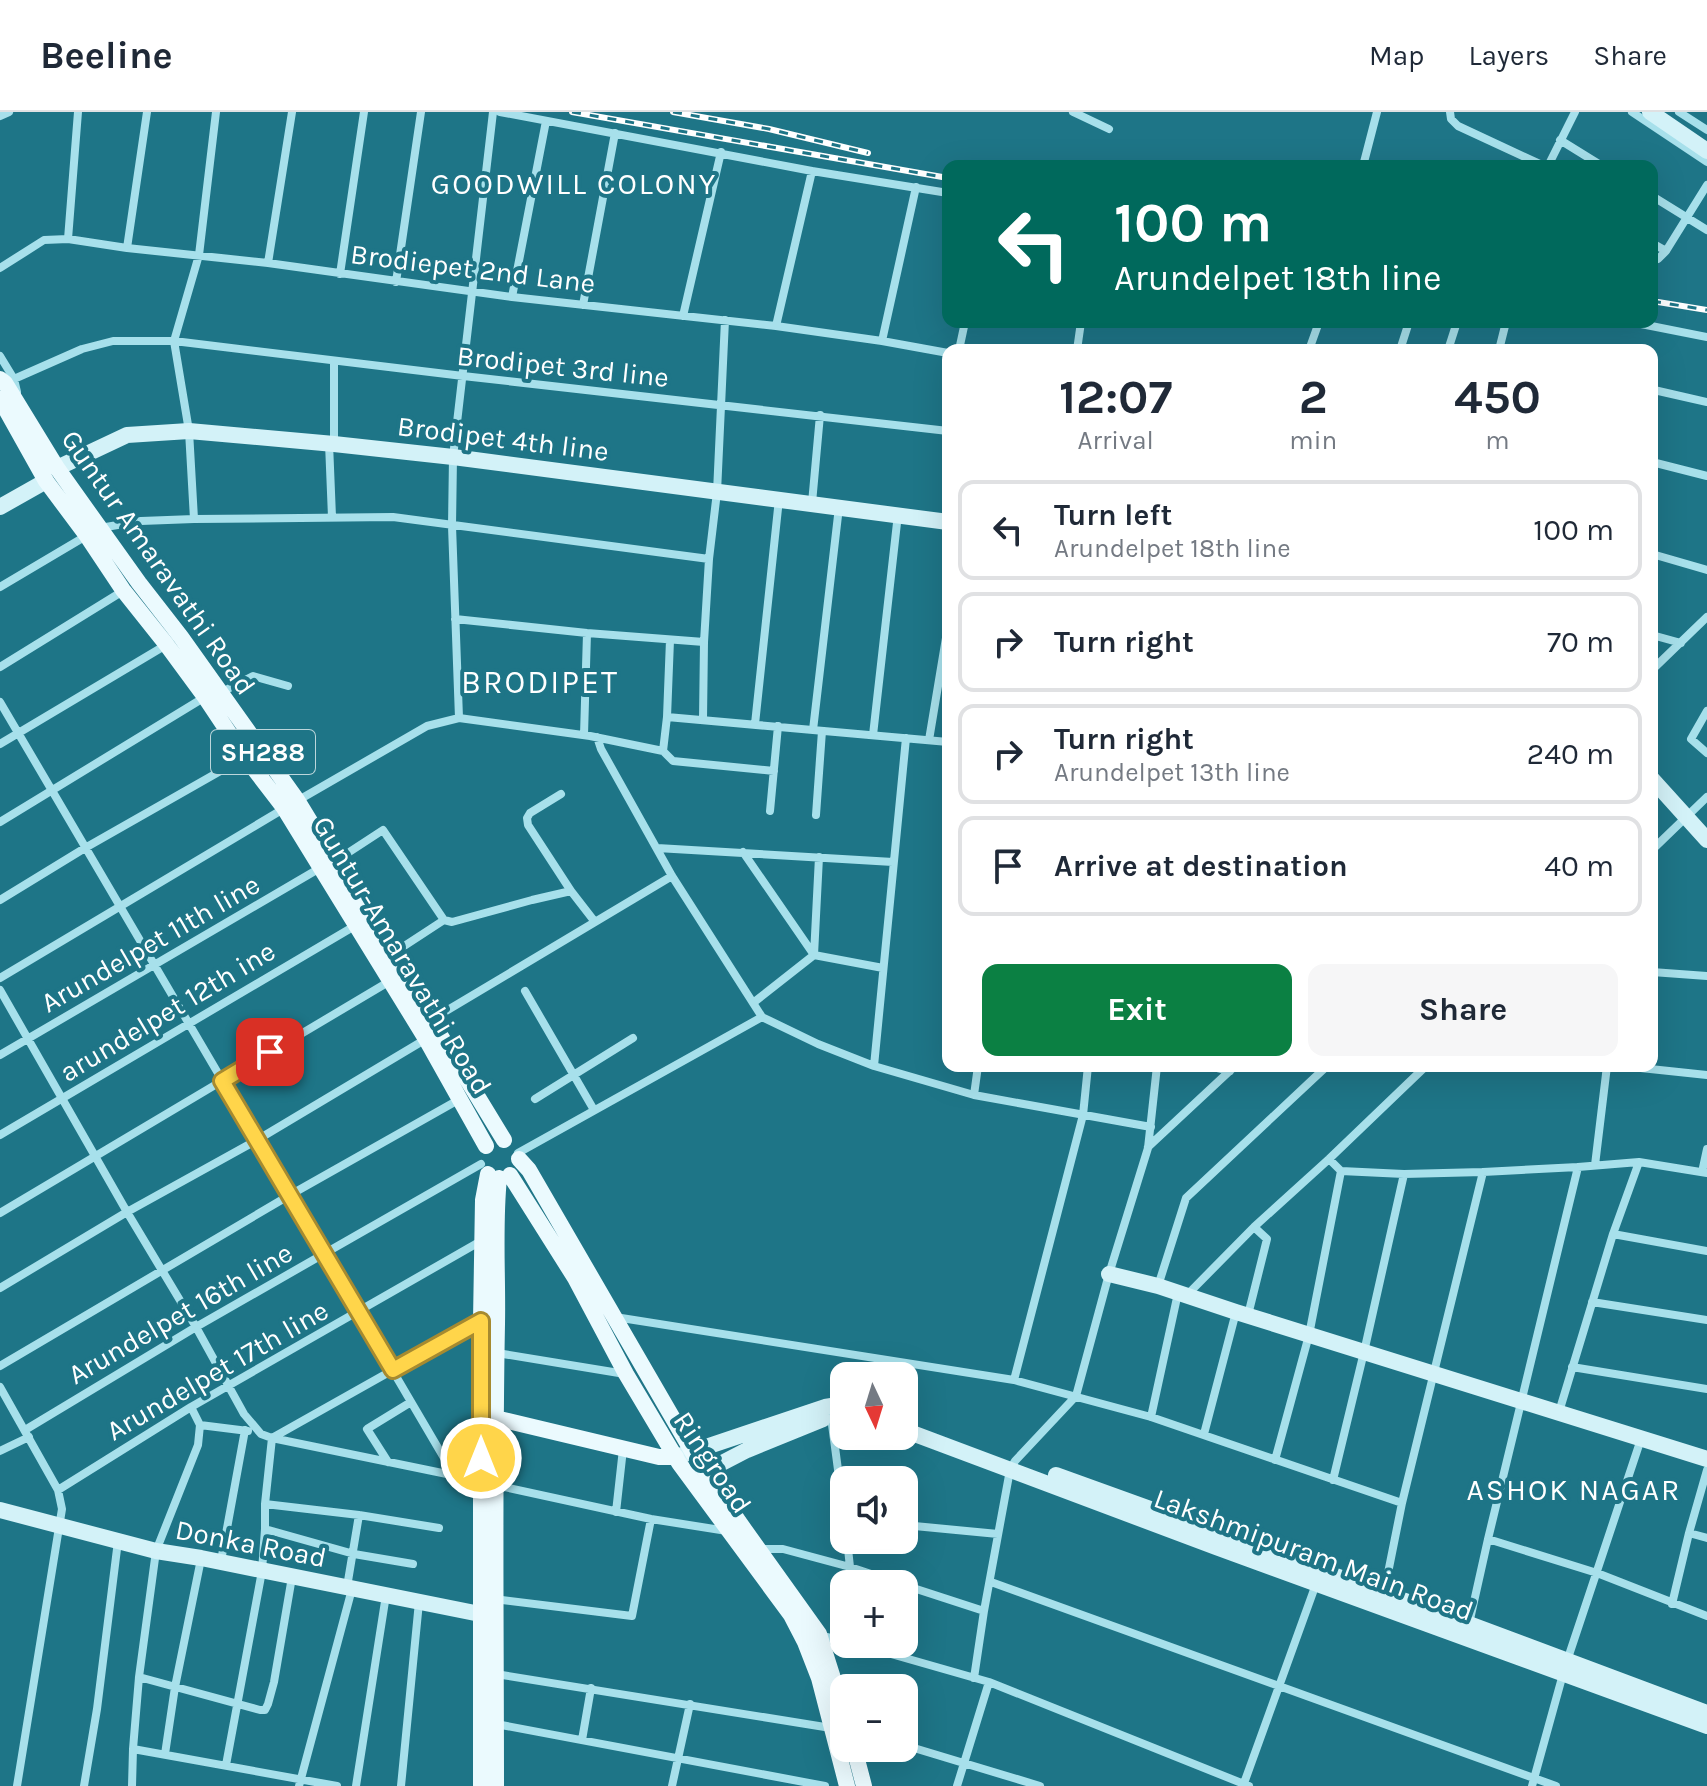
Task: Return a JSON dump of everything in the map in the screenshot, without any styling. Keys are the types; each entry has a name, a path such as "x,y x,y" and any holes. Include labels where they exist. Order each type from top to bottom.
{"main road":[{"name":"Guntur Amaravathi Road","path":"7,379 5,410 48,474 181,637 212,695 291,804 363,920 392,954 504,1140"},
{"name":"Guntur-Amaravathi Road","path":"94,532 123,590 212,695 245,757 291,804"},
{"name":"Guntur-Amaravathi Road","path":"363,920 391,981 486,1146"},
{"path":"481,1786 488,1616 489,1352 496,1205 495,1173 482,1152 497,1140 504,1140"},
{"name":"SH288","path":"504,1140 515,1147 519,1156"},
{"path":"497,1786 496,1674 488,1616 494,1599 488,1483 495,1418 489,1352 481,1321 483,1200 495,1173 518,1166 519,1156"},
{"name":"Ringroad","path":"519,1156 693,1453 698,1475 728,1531 791,1615 811,1636 830,1724"},
{"name":"Ringroad","path":"495,1173 575,1278 626,1374 676,1457 698,1475 759,1549 811,1636 830,1680"},
{"path":"495,1418 659,1457 676,1457"},
{"name":"Ringroad","path":"840,1762 847,1786"},
{"path":"858,1762 864,1786"}],"street":[{"path":"0,116 9,112"},
{"path":"68,239 78,112"},
{"path":"127,248 147,112"},
{"path":"194,519 189,431 174,341 199,255 216,112"},
{"path":"268,263 292,112"},
{"path":"340,274 364,112"},
{"path":"396,282 421,112"},
{"path":"459,718 452,526 453,457 493,112"},
{"path":"500,112 812,171 942,192"},
{"path":"1073,112 1109,129"},
{"path":"1365,160 1377,112"},
{"path":"1450,112 1451,119 1458,126 1533,160"},
{"path":"1549,160 1575,112"},
{"path":"1632,112 1707,162"},
{"path":"1650,112 1707,151"},
{"path":"1661,112 1707,144"},
{"path":"1679,112 1707,130"},
{"path":"512,297 546,121"},
{"path":"583,305 615,133"},
{"path":"1560,140 1592,160"},
{"path":"683,316 721,152"},
{"path":"776,326 812,171"},
{"path":"1658,259 1707,185"},
{"path":"882,341 916,187"},
{"path":"1658,200 1707,230"},
{"name":"Brodiepet 2nd Lane","path":"0,268 44,240 68,239 512,297 776,326 942,352"},
{"path":"1658,246 1666,251"},
{"path":"703,719 704,642 717,492 725,320"},
{"path":"1658,327 1707,337"},
{"name":"Brodipet 3rd line","path":"7,379 82,349 113,341 174,341 942,430"},
{"path":"0,356 7,379"},
{"path":"332,517 334,361"},
{"path":"1658,391 1707,402"},
{"path":"812,503 820,415"},
{"name":"Brodipet 4th line","path":"48,474 127,435 189,431 453,457 942,521"},
{"path":"1658,464 1707,476"},
{"path":"0,495 48,474"},
{"path":"0,507 48,474"},
{"path":"755,724 779,499"},
{"path":"816,815 817,731 839,507"},
{"path":"873,735 898,514"},
{"path":"0,587 94,532 141,521 393,517 709,559"},
{"path":"1658,556 1707,570"},
{"path":"0,667 123,590"},
{"path":"1658,664 1707,617"},
{"path":"455,619 704,642"},
{"path":"584,735 587,633"},
{"path":"1658,637 1681,643"},
{"path":"663,751 670,640"},
{"path":"0,744 166,644"},
{"path":"929,740 942,662"},
{"path":"0,822 212,695 253,676 288,686"},
{"path":"0,702 454,1475"},
{"path":"1707,711 1691,739 1707,753"},
{"path":"667,717 942,741"},
{"path":"0,978 427,726 459,718 597,737 663,751 673,761 774,771"},
{"path":"770,811 778,726"},
{"path":"597,737 672,876 762,1017 874,1066 974,1095 1151,1127"},
{"path":"874,1066 906,738"},
{"path":"0,900 245,757"},
{"path":"1658,786 1707,840"},
{"path":"561,794 530,813 528,825 595,922"},
{"path":"1658,844 1707,797"},
{"name":"Arundelpet 11th line","path":"0,1055 383,830 444,920"},
{"path":"657,848 893,862"},
{"path":"743,852 814,955 883,968"},
{"path":"753,1003 814,955 819,857"},
{"path":"431,1020 672,876"},
{"path":"392,954 444,920 452,922 571,891"},
{"name":"arundelpet 12th ine","path":"0,1135 363,920"},
{"path":"1658,972 1707,976"},
{"path":"0,1213 391,981"},
{"path":"0,990 244,1414 261,1434"},
{"path":"525,991 594,1110"},
{"path":"519,1156 594,1110 762,1017"},
{"path":"535,1099 633,1038"},
{"path":"0,1288 426,1039"},
{"path":"1658,1070 1707,1075"},
{"path":"974,1095 977,1072"},
{"path":"1014,1380 1083,1115 1087,1072"},
{"path":"974,1678 1013,1465 1076,1396 1148,1148 1156,1072"},
{"path":"1148,1148 1228,1072"},
{"path":"1158,1286 1186,1198 1321,1072"},
{"path":"1151,1417 1182,1294 1419,1072"},
{"path":"1595,1165 1606,1072"},
{"path":"0,1366 460,1099"},
{"path":"1329,1159 1341,1171 1404,1174 1639,1162 1704,1172 1707,1149"},
{"path":"1559,1413 1613,1234 1639,1162"},
{"path":"1469,1624 1578,1167"},
{"path":"1275,1460 1309,1335 1341,1171"},
{"path":"1384,1593 1402,1503 1483,1172"},
{"name":"Arundelpet 16th line","path":"0,1451 196,1327 323,1255 495,1173"},
{"path":"1333,1480 1404,1174"},
{"path":"1204,1434 1267,1239 1254,1227"},
{"path":"1613,1234 1707,1251"},
{"name":"Arundelpet 17th line","path":"58,1490 191,1407 482,1241"},
{"path":"1109,1274 1158,1286 1707,1459"},
{"path":"1592,1302 1707,1320"},
{"path":"615,1317 1014,1380 1151,1417 1402,1503"},
{"path":"272,1438 481,1321"},
{"path":"489,1352 626,1374"},
{"path":"1572,1367 1707,1389"},
{"path":"0,1387 58,1490 62,1509 17,1786"},
{"path":"389,1462 367,1429 411,1402"},
{"path":"676,1457 830,1406"},
{"path":"132,1786 139,1677 156,1551 198,1445 200,1425 191,1407"},
{"path":"698,1475 747,1450 830,1417"},
{"path":"200,1425 245,1430 616,1512 728,1531"},
{"name":"Lakshmipuram Main Road","path":"918,1425 1013,1465 1316,1582 1565,1668 1707,1713"},
{"path":"221,1562 245,1430"},
{"name":"Lakshmipuram Main Road","path":"918,1434 1469,1624 1565,1668 1707,1726"},
{"path":"226,1765 262,1571 272,1438"},
{"path":"1533,1782 1565,1668 1642,1438"},
{"path":"616,1512 624,1448"},
{"path":"1672,1604 1707,1470"},
{"path":"265,1504 439,1528"},
{"name":"Donka Road","path":"0,1510 156,1551 488,1616"},
{"path":"300,1782 350,1589 359,1515"},
{"path":"494,1599 632,1616 651,1519"},
{"path":"918,1526 998,1534"},
{"path":"265,1529 354,1554 413,1564"},
{"path":"1689,1533 1707,1538"},
{"path":"1488,1539 1597,1573 1707,1616"},
{"path":"84,1786 118,1541"},
{"path":"759,1549 783,1549 859,1570"},
{"path":"849,1554 850,1567"},
{"path":"165,1754 201,1558"},
{"path":"139,1677 263,1711 268,1704 292,1577"},
{"path":"991,1582 1533,1782 1556,1786"},
{"path":"905,1658 989,1682 1245,1785 1316,1582"},
{"path":"918,1589 984,1611"},
{"path":"356,1786 386,1595"},
{"path":"401,1786 419,1602"},
{"path":"811,1636 830,1639"},
{"path":"496,1674 830,1728"},
{"path":"957,1786 989,1682"},
{"path":"582,1740 591,1688"},
{"path":"672,1786 690,1704"},
{"path":"496,1724 825,1786"},
{"path":"133,1749 300,1782 337,1786"},
{"path":"918,1749 1040,1786"}],"railway":[{"path":"572,112 942,177"},
{"path":"673,112 769,129 868,153"},
{"path":"1658,302 1707,310"}],"district":[{"name":"GOODWILL COLONY","path":"574,184"},
{"name":"BRODIPET","path":"540,682"},
{"name":"ASHOK NAGAR","path":"1574,1490"}],"route":[{"path":"270,1052 222,1081 393,1370 481,1321 481,1458"}]}
